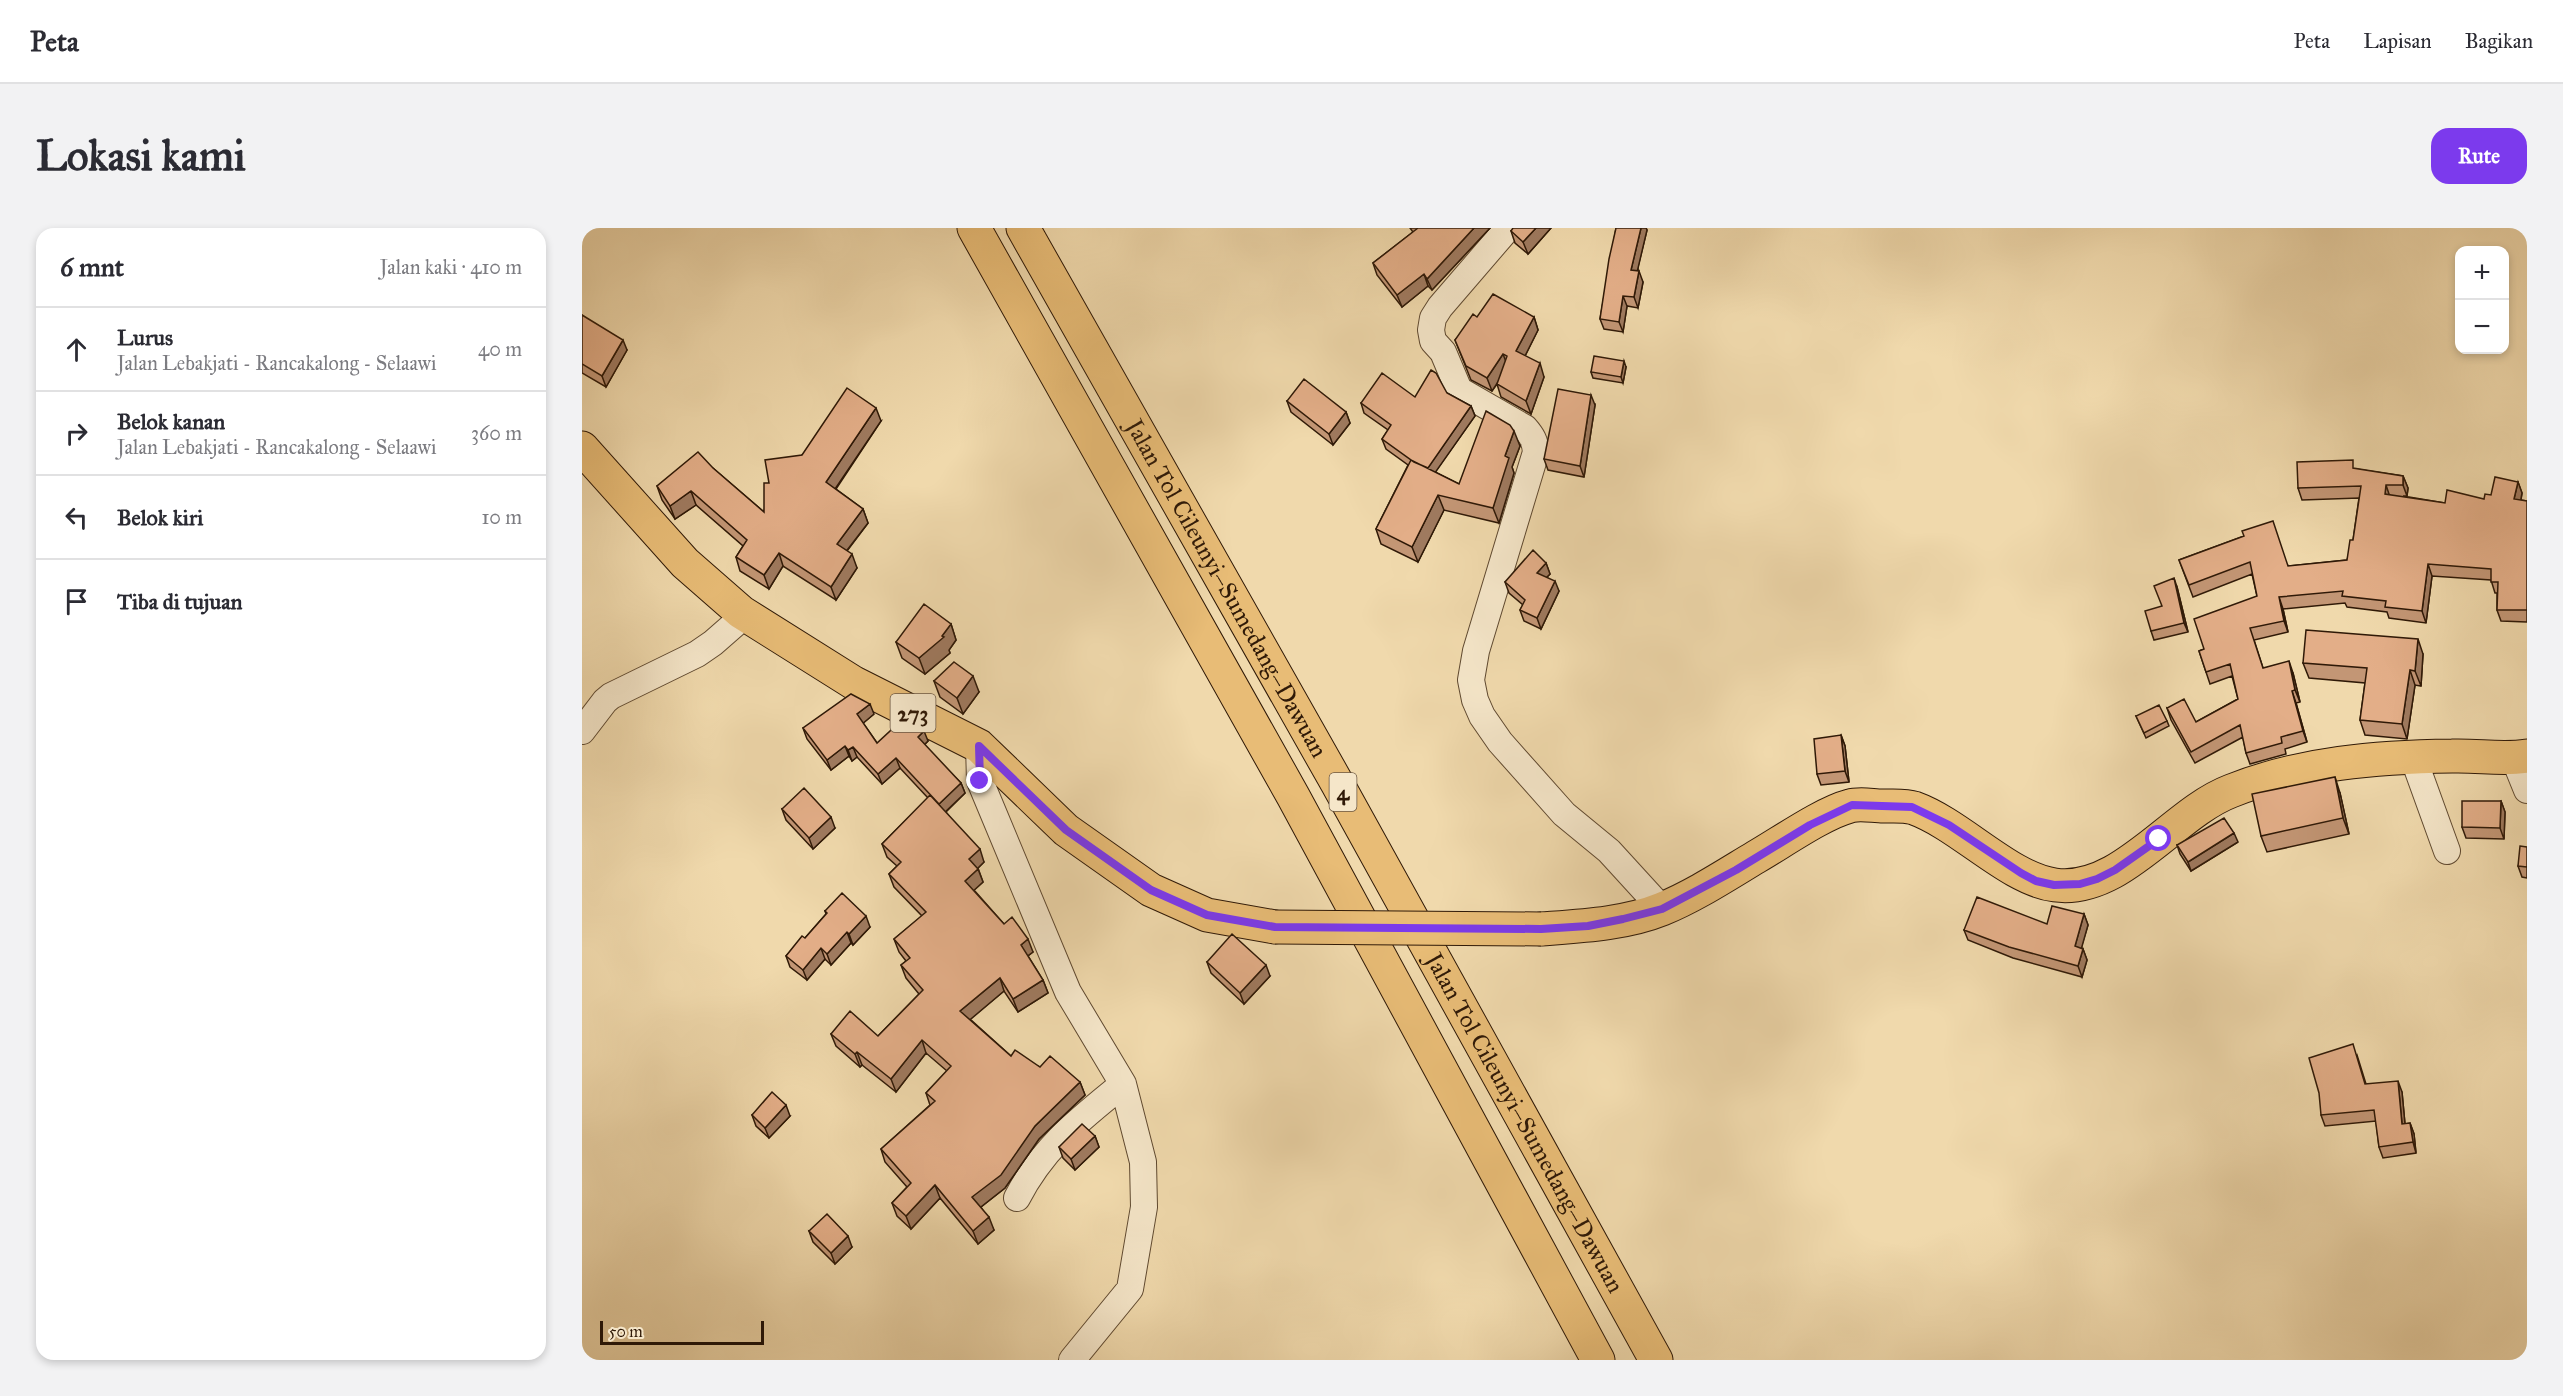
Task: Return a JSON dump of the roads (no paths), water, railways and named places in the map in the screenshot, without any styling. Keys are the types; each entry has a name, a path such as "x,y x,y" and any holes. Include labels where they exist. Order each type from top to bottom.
{"main road":[{"name":"Jalan Tol Cileunyi–Sumedang–Dawuan","path":"974,228 1287,785 1598,1360"},
{"name":"Jalan Tol Cileunyi–Sumedang–Dawuan","path":"1023,228 1337,783 1656,1360"},
{"name":"273","path":"582,448 685,563 745,615 854,683 979,746 1066,830 1151,890 1207,915 1275,927 1541,929 1588,926 1662,909 1736,870 1810,825 1852,805 1912,807 1949,825 2036,881 2066,886 2097,879 2115,870 2159,839 2189,814 2228,791 2300,768 2413,757 2521,757"}],"street":[{"path":"1508,228 1440,307 1433,318 1431,330 1433,341 1443,352 1459,390 1525,428 1532,435 1536,452 1476,651 1471,680 1475,700 1482,716 1500,742 1564,814 1609,851 1662,909"},
{"path":"582,731 605,701 697,654 745,615"},
{"path":"979,746 980,781 1068,992 1123,1084 1143,1162 1144,1207 1130,1289 1072,1360"},
{"path":"2413,757 2447,851"},
{"path":"2521,757 2527,790"},
{"path":"1017,1198 1027,1178 1051,1145 1123,1084"}]}
